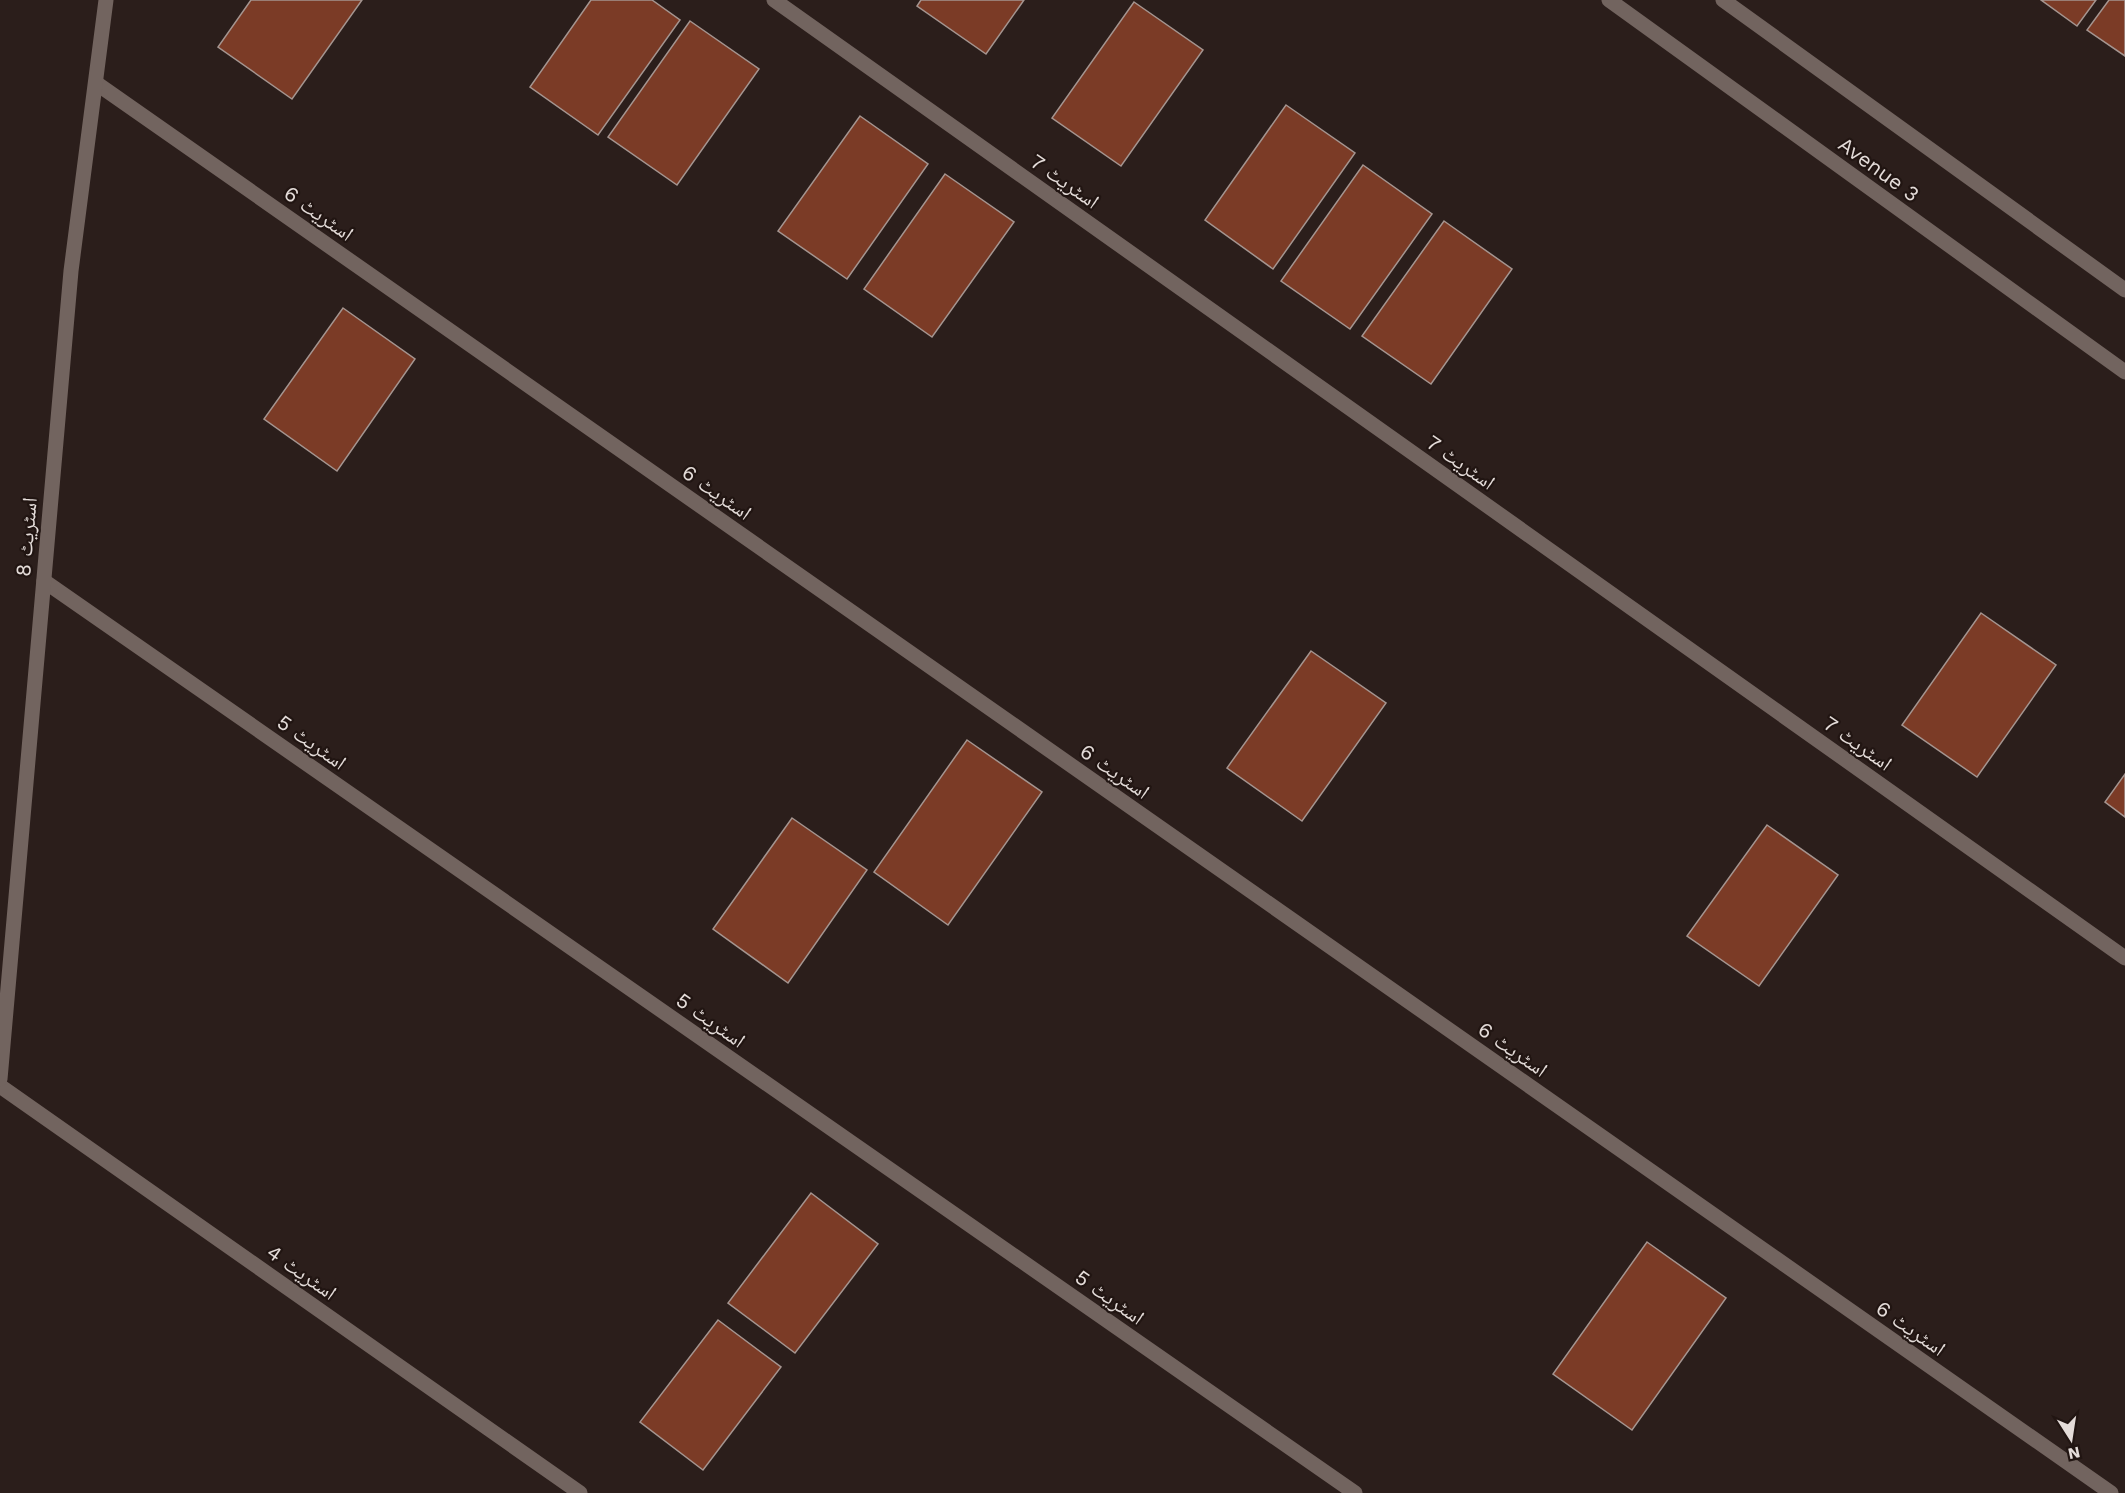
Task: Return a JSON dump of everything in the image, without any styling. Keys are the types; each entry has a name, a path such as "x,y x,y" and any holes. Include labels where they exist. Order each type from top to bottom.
{"street":[{"name":"اسٹریٹ 8","path":"0,1079 71,271 106,0"},
{"name":"اسٹریٹ 7","path":"774,0 2125,958"},
{"name":"Avenue 3","path":"1609,0 2125,372"},
{"path":"1723,0 2125,290"},
{"name":"اسٹریٹ 6","path":"96,82 2110,1493"},
{"name":"اسٹریٹ 5","path":"44,581 1355,1493"},
{"name":"اسٹریٹ 4","path":"0,1086 580,1493"}],"building":[{"path":"251,0 362,0 292,99 218,47"},
{"path":"591,0 652,0 680,20 598,135 530,87"},
{"path":"921,0 1024,0 986,54 917,6"},
{"path":"2041,0 2096,0 2077,26"},
{"path":"2109,0 2125,0 2125,56 2087,30"},
{"path":"1134,2 1203,50 1121,166 1052,118"},
{"path":"690,21 759,69 677,185 608,137"},
{"path":"1286,105 1355,153 1273,269 1205,220"},
{"path":"860,116 928,164 847,279 778,231"},
{"path":"1363,165 1432,214 1350,329 1281,281"},
{"path":"945,174 1014,222 932,337 864,289"},
{"path":"1444,221 1512,269 1431,384 1362,336"},
{"path":"343,308 415,359 337,471 264,419"},
{"path":"1981,613 2056,665 1977,777 1902,725"},
{"path":"1311,651 1386,703 1302,821 1227,768"},
{"path":"967,740 1042,792 948,925 874,872"},
{"path":"2125,774 2125,817 2105,802"},
{"path":"792,818 867,870 788,983 713,929"},
{"path":"1767,825 1838,875 1759,986 1687,936"},
{"path":"811,1193 878,1244 795,1353 728,1303"},
{"path":"1647,1242 1726,1298 1632,1430 1553,1374"},
{"path":"718,1320 781,1367 703,1470 640,1422"}]}
